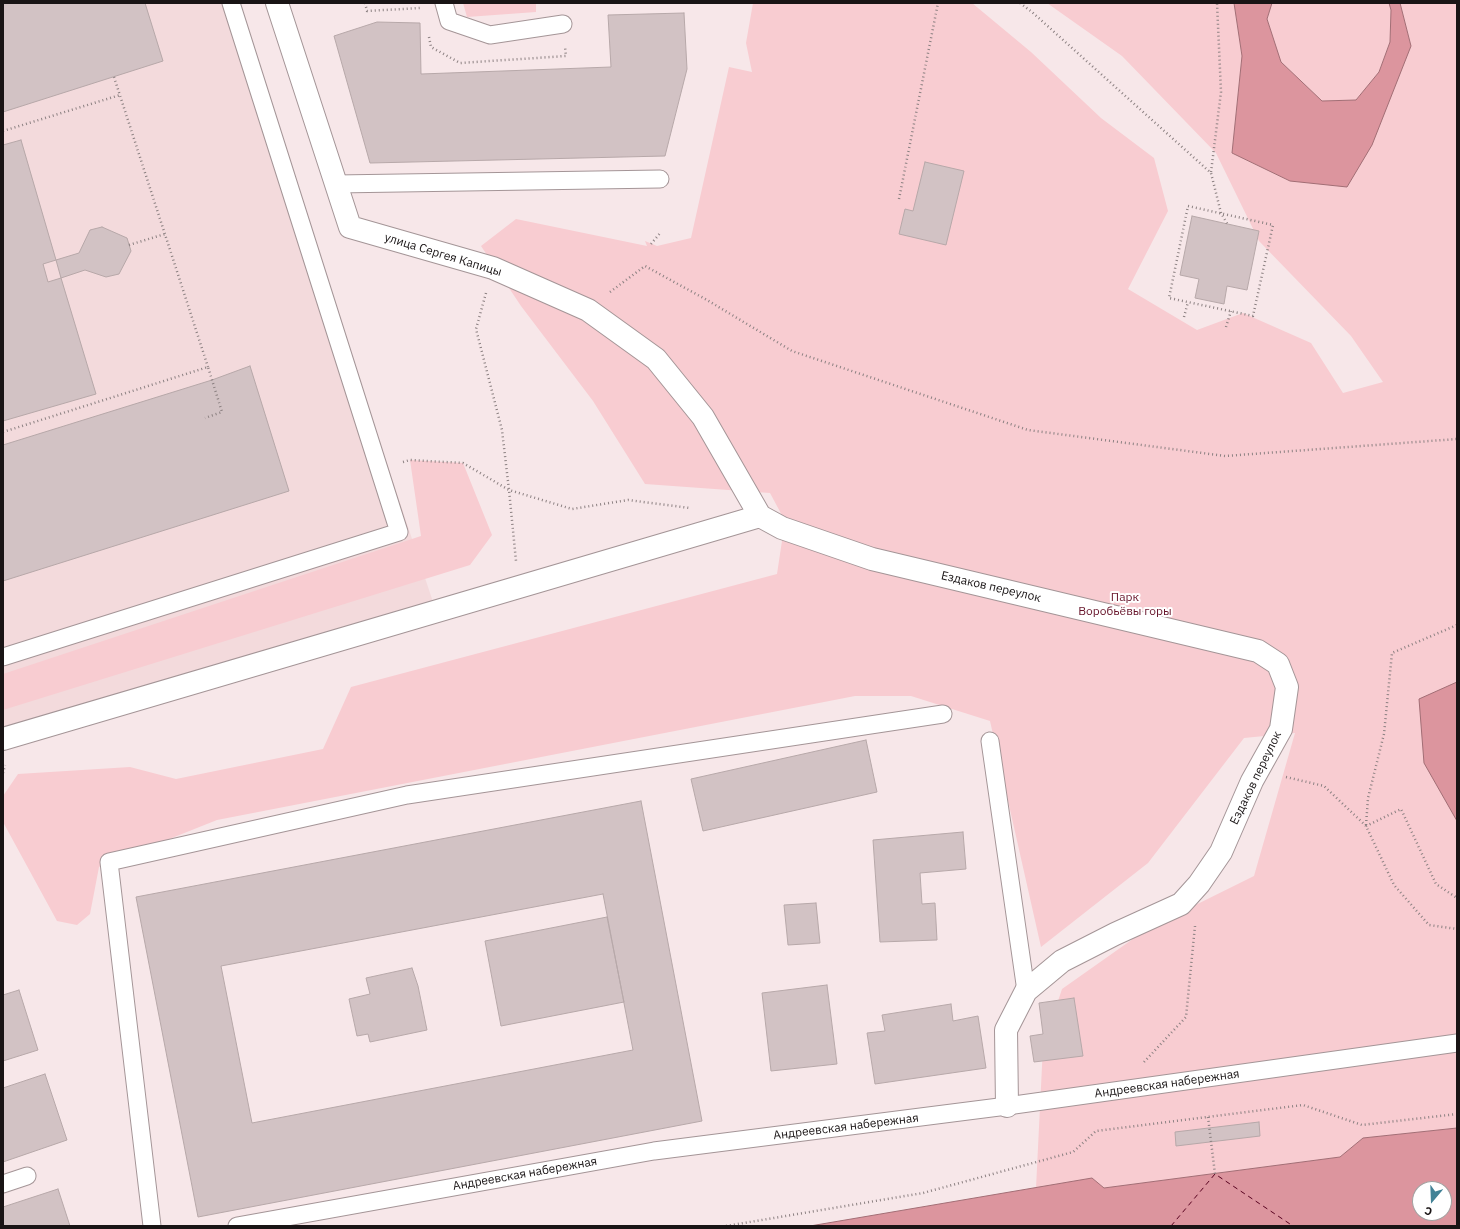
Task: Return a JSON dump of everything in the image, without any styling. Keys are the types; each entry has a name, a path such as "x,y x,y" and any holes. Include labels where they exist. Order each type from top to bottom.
{"street":[{"name":"улица Сергея Капицы","path":"277,3 350,227 494,268 588,310 656,359 703,417 760,516"},
{"path":"3,739 760,516"},
{"name":"Ездаков переулок","path":"760,516 782,528 872,559 1258,651 1278,664 1287,687 1281,729 1252,781 1221,852 1199,884 1181,904 1115,934 1062,961 1026,991 1006,1030 1007,1106"}],"lane":[{"path":"3,657 399,532 231,3"},
{"path":"444,3 449,22 490,35 563,24"},
{"path":"336,184 660,179"},
{"path":"152,1226 109,862 407,795 943,714"},
{"path":"990,741 1026,991"},
{"name":"Андреевская набережная","path":"237,1226 654,1151 1007,1106 1457,1043"},
{"path":"3,1184 27,1176"}],"path":[{"path":"899,199 938,3"},
{"path":"1020,3 1032,12 1210,173"},
{"path":"1217,3 1221,92 1210,173 1221,213 1228,225"},
{"path":"114,77 222,412 205,418"},
{"path":"3,131 120,94"},
{"path":"1188,206 1221,213 1274,225 1253,316 1169,298 1188,206"},
{"path":"651,244 661,232"},
{"path":"129,245 165,234"},
{"path":"588,310 645,266 707,300 792,351 1028,430 1224,456 1457,438"},
{"path":"494,268 476,329 502,430 519,587"},
{"path":"1184,317 1188,302"},
{"path":"1226,327 1231,311"},
{"path":"3,432 208,367"},
{"path":"380,471 410,460 463,463 509,490 572,509 628,500 690,508"},
{"path":"1366,826 1368,798 1384,734 1392,653 1457,625"},
{"path":"1252,781 1279,775 1324,786 1366,826 1394,885 1429,926 1457,929"},
{"path":"1366,826 1401,809 1436,884 1457,898"},
{"path":"1116,1091 1186,1017 1199,884"},
{"path":"726,1226 923,1193 1073,1152 1096,1131 1303,1105 1362,1125 1457,1114"},
{"path":"1208,1117 1215,1174"}],"shaded area":[{"path":"3,3 234,3 434,605 3,730"},
{"path":"1234,3 1272,3 1267,19 1281,62 1322,101 1356,100 1379,72 1390,42 1391,10 1389,3 1400,3 1411,46 1372,145 1347,187 1290,181 1232,153 1242,56"},
{"path":"1457,682 1457,821 1424,763 1419,699"},
{"path":"1457,1128 1457,1226 810,1226 1092,1178 1104,1188 1340,1157 1363,1138"}],"green space":[{"path":"463,3 536,3 536,12 467,17"},
{"name":"Парк Воробьёвы горы","path":"753,3 972,3 1031,52 1101,118 1154,158 1168,211 1128,289 1197,330 1243,313 1311,343 1343,393 1383,382 1351,336 1259,241 1216,153 1122,56 1047,3 1234,3 1242,56 1232,153 1290,181 1411,46 1400,3 1457,3 1457,1128 1363,1138 1340,1157 1104,1188 1092,1178 1036,1188 1043,1046 1062,989 1147,929 1254,876 1295,733 1244,738 1148,863 1041,947 990,721 911,696 855,696 217,820 99,867 90,914 77,925 57,921 3,822 3,796 18,774 130,767 176,779 323,749 351,687 777,574 785,521 770,493 645,484 593,401 521,306 481,246 516,219 647,246 645,241 657,246 691,238 729,67 752,72 746,43"},
{"path":"1272,3 1389,3 1391,10 1390,42 1379,72 1356,100 1322,101 1281,62 1267,19"},
{"path":"410,460 463,463 492,535 470,565 3,710 3,674 421,536"}],"building":[{"path":"3,3 145,3 163,61 3,112"},
{"path":"684,13 687,69 665,156 370,163 334,36 377,22 420,23 421,74 611,67 608,15"},
{"path":"21,140 56,260 43,264 48,282 61,278 96,394 3,421 3,145"},
{"path":"925,162 964,171 946,245 899,234 905,209 913,211"},
{"path":"1192,216 1259,231 1247,290 1227,286 1224,304 1195,298 1199,279 1180,275"},
{"path":"102,227 127,238 131,251 119,274 106,277 85,270 61,278 56,260 79,253 90,230"},
{"path":"250,366 289,491 3,581 3,445 212,380"},
{"path":"866,740 877,792 703,831 691,779"},
{"path":"641,801 702,1121 198,1217 136,897","holes":["603,894 633,1050 252,1123 221,966"]},
{"path":"963,832 966,869 920,873 922,904 935,903 937,940 880,942 873,840"},
{"path":"816,903 820,943 788,945 784,905"},
{"path":"607,917 624,1002 501,1026 485,941"},
{"path":"412,968 418,986 427,1030 370,1042 368,1034 357,1036 349,999 370,994 366,978"},
{"path":"827,985 837,1064 771,1071 762,993"},
{"path":"19,990 38,1050 3,1061 3,995"},
{"path":"1074,998 1083,1056 1034,1062 1030,1036 1043,1034 1039,1003"},
{"path":"951,1004 953,1021 978,1016 986,1068 875,1084 867,1033 885,1031 882,1015"},
{"path":"45,1074 67,1140 3,1162 3,1088"},
{"path":"1259,1122 1260,1136 1176,1146 1175,1132"},
{"path":"58,1189 70,1226 3,1226 3,1207"}],"ferry route":[{"path":"1171,1226 1215,1174 1293,1226"}]}
